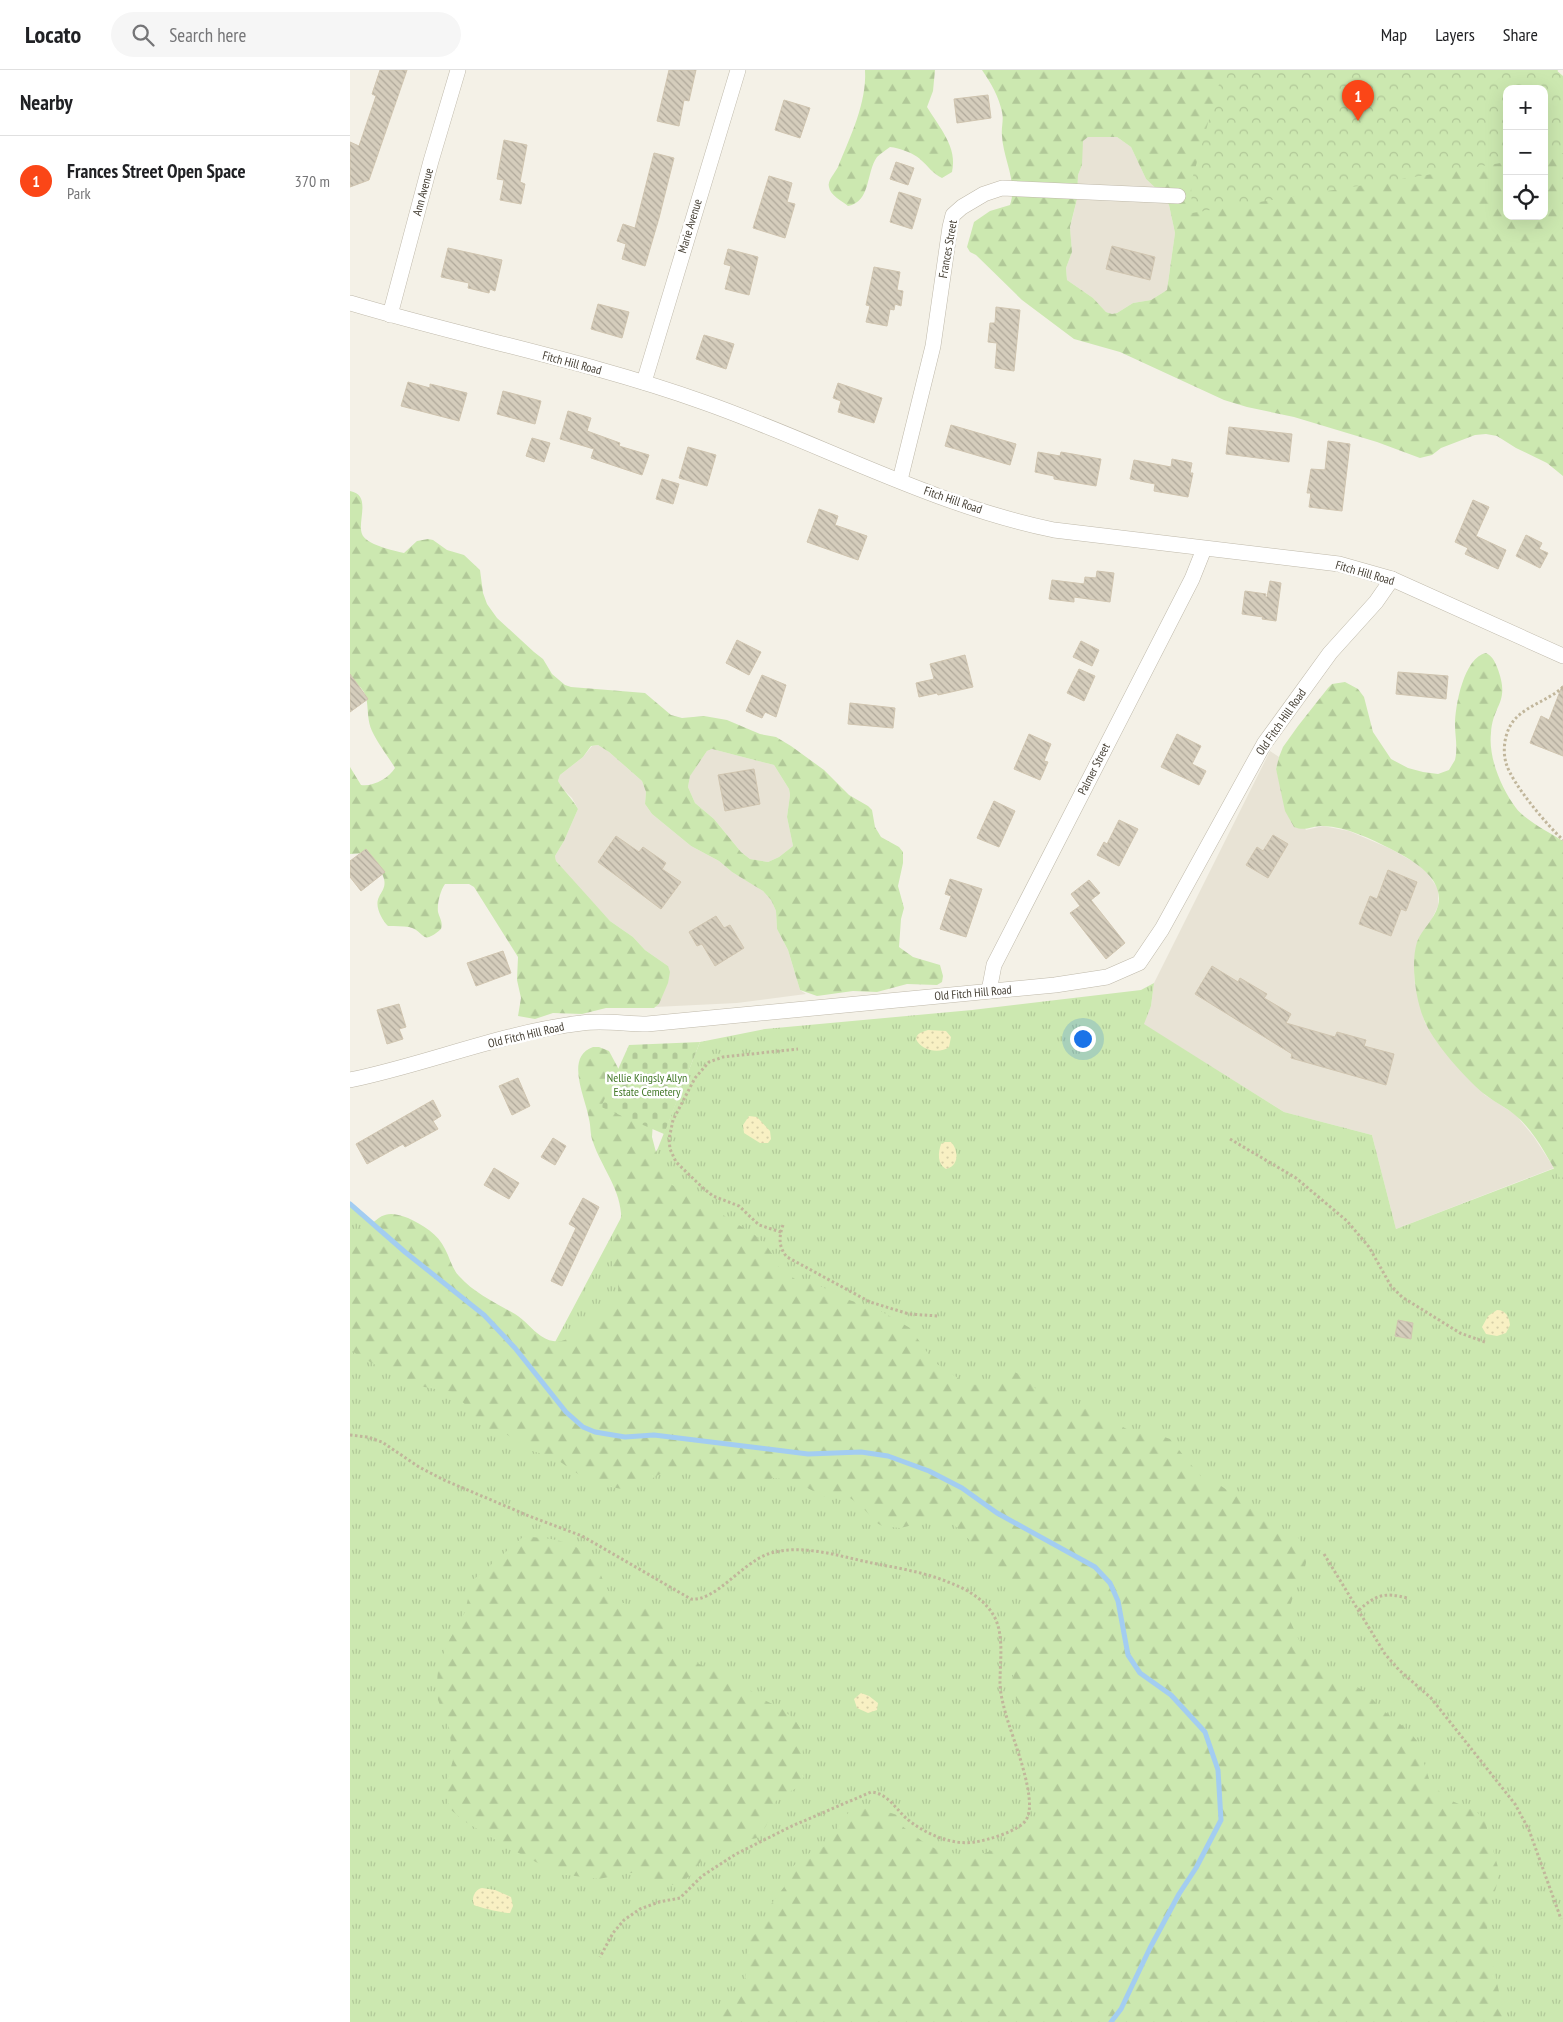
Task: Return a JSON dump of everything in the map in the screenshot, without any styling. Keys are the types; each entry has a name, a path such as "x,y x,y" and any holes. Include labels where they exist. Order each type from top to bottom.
{"street":[{"name":"Ann Avenue","path":"390,315 431,161 458,70"},
{"name":"Marie Avenue","path":"644,382 738,70"},
{"name":"Frances Street","path":"900,480 931,359 950,227 956,212 972,200 1002,188 1178,196"},
{"name":"Fitch Hill Road","path":"350,303 644,382 704,402 900,480 1017,522 1054,530 1339,564 1392,580 1563,656"},
{"name":"Palmer Street","path":"989,991 994,965 1192,578 1204,549"},
{"name":"Old Fitch Hill Road","path":"350,1080 387,1072 535,1030 585,1022 647,1024 1055,986 1107,977 1139,963 1162,929 1264,744 1330,654 1376,602 1392,580"}],"path":[{"path":"1563,687 1515,719 1509,727 1504,749 1506,763 1514,780 1563,840"},
{"path":"780,1232 759,1225 739,1206 713,1196 703,1188 676,1162 670,1149 669,1139 673,1120 695,1078 709,1062 723,1057 798,1049"},
{"path":"1230,1139 1300,1181 1347,1221 1369,1247 1392,1286 1402,1297 1460,1333 1485,1342"},
{"path":"783,1224 780,1232 780,1246 787,1257 861,1298 909,1314 938,1316"},
{"path":"350,1435 367,1437 382,1442 419,1467 444,1480 582,1536 691,1599 702,1598 711,1594 741,1569 760,1557 778,1551 796,1550 823,1553 932,1576 963,1588 975,1596 989,1609 995,1619 999,1633 1000,1684 1004,1707 1030,1800 1029,1813 1024,1824 1009,1832 977,1842 956,1842 921,1829 906,1818 884,1796 870,1792 756,1843 702,1876 678,1899 648,1905 633,1913 613,1934 600,1957"},
{"path":"1324,1554 1390,1660 1430,1698 1515,1804 1529,1830 1561,1919"},
{"path":"1359,1610 1370,1600 1380,1596 1390,1595 1407,1598"}],"shaded area":[{"path":"1088,137 1117,137 1131,147 1146,179 1163,195 1169,205 1175,233 1167,290 1151,300 1133,303 1112,314 1106,312 1093,298 1067,280 1066,268 1072,252 1070,228 1077,199 1078,175 1082,165 1082,146 1083,141"},
{"path":"598,745 609,752 642,781 646,792 645,804 652,814 691,846 719,861 732,872 763,891 771,900 776,911 777,929 788,950 800,990 806,994 737,1003 655,1007 659,1004 668,966 610,921 556,861 555,856 578,809 572,798 560,786 558,781 560,775 583,757 592,746"},
{"path":"712,749 774,765 789,789 787,817 793,846 779,857 768,862 750,859 741,852 714,819 695,803 688,787 690,775 707,751"},
{"path":"1270,751 1279,757 1276,769 1281,788 1306,830 1323,826 1349,831 1391,849 1419,865 1428,874 1438,889 1438,906 1430,923 1422,933 1414,972 1415,985 1425,1023 1485,1095 1516,1115 1534,1137 1554,1168 1396,1229 1372,1135 1284,1112 1143,1024 1151,1006 1154,983"}],"green space":[{"path":"865,70 935,70 933,91 927,107 950,146 953,163 952,172 942,178 914,155 890,147 877,157 861,199 848,206 834,195 829,185 857,120 863,95"},
{"path":"982,70 1558,70 1554,78 1563,114 1563,476 1547,463 1516,448 1497,436 1486,434 1475,435 1441,448 1432,455 1420,458 1377,442 1294,417 1224,400 1120,352 1074,339 1022,300 976,255 970,252 967,247 974,222 990,211 1010,205 1012,197 1011,179 1003,144 1001,106","holes":["1088,137 1117,137 1131,147 1146,179 1163,195 1169,205 1175,233 1167,290 1151,300 1133,303 1112,314 1106,312 1093,298 1067,280 1066,268 1072,252 1070,227 1077,199 1083,141"]},
{"path":"1223,70 1556,70 1563,76 1563,153 1548,155 1548,85 1503,85 1503,163 1192,213 1191,183"},
{"path":"350,491 357,493 362,503 361,529 364,538 368,541 404,553 417,541 428,539 433,540 447,550 464,555 480,570 483,593 487,604 497,618 543,659 552,674 565,685 645,693 671,715 682,718 704,716 727,720 760,734 776,737 824,770 849,795 868,806 872,810 875,827 881,837 899,847 903,852 903,863 898,886 904,908 901,919 899,947 913,957 940,965 943,976 942,982 937,985 907,984 877,992 853,991 817,996 800,990 788,950 777,929 776,911 771,900 763,891 732,872 719,861 691,846 652,814 645,804 646,792 642,781 609,752 598,745 591,746 583,757 560,775 558,781 578,809 555,856 556,861 610,921 668,966 670,972 668,983 659,1004 654,1008 606,1008 582,1014 553,1013 535,1019 518,1016 521,998 517,980 518,957 474,887 469,884 445,884 440,894 438,905 441,929 430,937 426,937 409,927 388,926 381,917 377,904 384,884 381,872 365,853 350,854 350,767 361,785 371,785 380,781 395,768 377,741 369,724 366,696 363,690 350,681","holes":["712,749 774,765 789,789 787,817 793,846 779,857 768,862 750,859 741,852 714,819 695,803 688,787 690,776 707,751"]},
{"path":"1486,653 1496,665 1502,688 1502,696 1492,723 1491,733 1492,753 1497,773 1506,792 1520,813 1563,841 1563,1183 1530,1130 1509,1110 1480,1090 1453,1063 1430,1032 1422,1015 1415,984 1414,962 1417,942 1434,916 1438,906 1439,896 1437,887 1432,879 1417,864 1383,845 1358,834 1332,827 1319,826 1302,829 1294,827 1285,811 1276,769 1283,747 1328,688 1332,684 1345,682 1358,689 1364,697 1373,732 1391,759 1408,768 1423,772 1438,774 1449,770 1456,756 1455,717 1462,683 1472,663 1478,656"},
{"path":"1154,983 1151,1006 1144,1024 1284,1112 1372,1135 1396,1229 1563,1165 1563,2022 350,2022 350,1203 403,1248 536,1378 658,1148 700,1042 765,1029 972,1010 1141,990"},
{"name":"Nellie Kingsly Allyn Estate Cemetery","path":"700,1042 664,1134 601,1107 629,1045"},
{"path":"593,1047 609,1051 626,1083 653,1122 652,1137 662,1175 670,1184 708,1203 755,1235 768,1248 775,1258 776,1264 795,1279 818,1285 849,1300 877,1309 910,1328 934,1362 969,1384 981,1385 1015,1372 1025,1378 1041,1394 1065,1404 1083,1406 1132,1432 1159,1435 1170,1439 1203,1479 1221,1486 1241,1499 1269,1523 1297,1536 1303,1545 1306,1562 1289,1610 1291,1623 1304,1651 1325,1673 1363,1690 1385,1712 1410,1732 1417,1741 1431,1785 1452,1801 1477,1812 1485,1821 1499,1871 1496,1888 1488,1911 1487,1940 1506,2022 718,2022 728,2000 744,1982 747,1970 746,1958 749,1941 764,1923 769,1907 784,1887 790,1870 802,1857 833,1840 839,1823 851,1810 863,1807 897,1815 902,1826 922,1841 946,1853 974,1855 985,1853 1020,1841 1032,1833 1037,1816 1034,1798 1039,1756 1032,1725 1021,1710 1011,1687 1015,1664 1005,1634 1006,1628 1017,1614 1025,1598 1026,1592 1018,1582 992,1567 981,1551 948,1521 935,1520 900,1528 882,1526 850,1498 825,1497 792,1480 773,1478 762,1483 744,1481 726,1484 711,1481 687,1471 674,1470 662,1473 640,1485 622,1489 593,1484 553,1457 529,1450 503,1432 491,1430 480,1424 470,1409 452,1392 419,1386 401,1380 350,1350 350,1229 360,1229 389,1214 408,1218 430,1230 442,1244 459,1276 471,1288 519,1316 538,1334 549,1340 562,1341 568,1339 592,1319 607,1311 614,1302 618,1288 616,1272 608,1249 617,1231 621,1213 617,1194 592,1139 579,1079 578,1069 580,1060 584,1052"},
{"path":"523,1537 556,1540 577,1547 586,1553 599,1571 608,1591 617,1600 632,1605 659,1608 665,1619 663,1631 665,1646 678,1655 736,1680 764,1700 781,1708 795,1720 804,1734 801,1772 804,1776 801,1786 783,1795 775,1802 766,1826 758,1838 713,1845 690,1876 675,1885 664,1884 635,1873 599,1879 559,1874 511,1849 464,1821 450,1809 446,1796 448,1777 453,1760 449,1727 438,1700 438,1669 447,1644 465,1612 472,1581"}],"sand":[{"path":"928,1030 946,1031 951,1037 949,1047 936,1051 926,1049 918,1043 917,1035"},
{"path":"749,1116 757,1117 770,1131 771,1139 768,1143 760,1143 744,1133 743,1125"},
{"path":"951,1142 956,1154 953,1165 946,1169 941,1164 939,1158 941,1144"},
{"path":"1497,1310 1503,1311 1506,1314 1510,1325 1506,1333 1497,1336 1486,1334 1482,1327 1488,1316"},
{"path":"861,1693 878,1703 877,1710 868,1713 857,1708 854,1699"},
{"path":"482,1888 495,1890 511,1897 513,1906 510,1913 474,1905 474,1894"}],"building":[{"path":"380,70 407,70 369,180 350,187 350,142 359,146 376,96 372,94"},
{"path":"669,70 696,70 689,101 684,100 679,126 657,121"},
{"path":"988,95 991,118 957,123 954,99"},
{"path":"784,100 810,108 800,138 775,130"},
{"path":"504,140 527,145 520,182 525,184 521,204 500,200 504,180 497,179"},
{"path":"654,153 674,158 645,266 622,259 626,244 617,241 623,224 635,228"},
{"path":"896,162 914,168 908,185 890,179"},
{"path":"769,176 792,183 787,202 795,204 785,238 753,228"},
{"path":"899,192 921,199 912,229 890,222"},
{"path":"1112,246 1155,257 1150,280 1106,269"},
{"path":"448,248 502,260 495,291 490,289 489,293 468,288 469,283 441,277"},
{"path":"728,249 758,257 749,295 725,289 731,266 724,264"},
{"path":"874,267 900,272 897,290 903,291 901,306 895,304 894,310 890,309 887,326 866,322 870,306 866,305"},
{"path":"598,304 629,312 622,338 591,329"},
{"path":"996,307 1020,310 1014,371 995,368 997,343 988,342 990,323 995,323"},
{"path":"704,335 734,344 726,369 696,359"},
{"path":"408,382 430,388 430,384 467,393 459,421 401,406"},
{"path":"838,383 882,398 874,423 838,412 841,401 833,398"},
{"path":"503,391 541,401 535,424 497,414"},
{"path":"568,411 591,418 587,431 620,443 619,446 649,455 642,475 591,458 594,449 560,439"},
{"path":"951,425 1016,444 1010,465 945,446"},
{"path":"1229,427 1292,434 1289,462 1226,454"},
{"path":"532,438 550,443 544,462 526,456"},
{"path":"1328,441 1350,444 1342,511 1309,507 1311,493 1307,493 1311,469 1325,470"},
{"path":"688,447 716,455 707,486 679,478"},
{"path":"1038,452 1060,456 1061,452 1101,459 1096,486 1054,479 1054,476 1035,472"},
{"path":"1172,459 1192,463 1190,473 1193,473 1188,497 1154,491 1155,484 1130,479 1134,460 1171,467"},
{"path":"662,479 679,484 673,504 656,499"},
{"path":"1473,500 1489,507 1476,536 1506,550 1498,569 1465,554 1468,548 1455,542"},
{"path":"819,509 838,516 835,525 867,536 858,560 807,542"},
{"path":"1526,535 1542,543 1539,549 1548,553 1540,568 1516,556"},
{"path":"1097,571 1114,573 1110,602 1074,597 1074,602 1049,599 1052,580 1084,584 1085,577 1096,578"},
{"path":"1270,581 1281,583 1276,621 1242,614 1245,591 1266,594 1265,597 1267,597"},
{"path":"737,640 761,652 749,675 726,663"},
{"path":"1081,641 1099,650 1092,666 1073,657"},
{"path":"965,655 973,687 919,697 916,683 934,679 930,664"},
{"path":"1079,669 1095,676 1084,701 1067,693"},
{"path":"1398,672 1448,676 1446,699 1396,694"},
{"path":"350,674 368,699 350,712"},
{"path":"762,675 786,685 776,717 765,712 762,718 746,711"},
{"path":"1562,686 1563,756 1530,743 1541,716 1549,720"},
{"path":"850,703 895,708 893,728 848,724"},
{"path":"1029,734 1051,744 1044,761 1048,762 1040,780 1014,769"},
{"path":"1177,734 1201,746 1192,764 1206,771 1199,785 1161,767"},
{"path":"754,769 760,804 725,811 718,775"},
{"path":"994,801 1015,811 999,847 977,838"},
{"path":"1119,820 1138,829 1119,866 1097,855 1104,842 1107,844"},
{"path":"1273,835 1288,844 1268,878 1246,865 1257,847 1263,851"},
{"path":"616,836 639,852 643,847 666,863 662,869 681,882 661,909 598,862"},
{"path":"366,849 385,872 361,891 350,877 350,861"},
{"path":"1388,870 1417,882 1406,911 1401,909 1391,936 1359,924 1370,896 1377,899"},
{"path":"950,879 982,889 966,937 940,929 951,896 945,894"},
{"path":"1089,880 1100,893 1091,900 1125,943 1106,959 1070,913 1080,906 1071,894"},
{"path":"716,916 724,928 730,925 744,948 715,966 702,944 697,946 689,932"},
{"path":"503,951 511,973 476,986 467,963"},
{"path":"1212,966 1238,982 1240,978 1267,994 1264,998 1291,1014 1286,1023 1335,1037 1337,1032 1366,1040 1364,1046 1394,1054 1386,1085 1291,1058 1292,1054 1195,994"},
{"path":"399,1004 406,1027 399,1029 403,1039 387,1044 377,1010"},
{"path":"518,1078 530,1106 512,1115 499,1086"},
{"path":"433,1100 441,1116 433,1121 438,1129 405,1147 403,1144 367,1164 356,1144"},
{"path":"553,1138 566,1146 555,1165 541,1157"},
{"path":"494,1168 519,1183 509,1199 484,1185"},
{"path":"583,1198 599,1207 562,1286 551,1281 576,1228 569,1224"},
{"path":"1398,1320 1413,1323 1411,1339 1395,1336"}],"waterway":[{"path":"350,1204 405,1252 484,1315 515,1348 566,1412 583,1427 595,1432 625,1437 654,1435 808,1454 861,1452 888,1456 929,1471 962,1488 997,1513 1095,1567 1110,1583 1118,1601 1128,1655 1140,1673 1171,1695 1205,1732 1218,1770 1221,1820 1150,1948 1121,2009 1111,2022"}],"place":[{"name":"Frances Street Open Space","path":"1358,121"}]}
